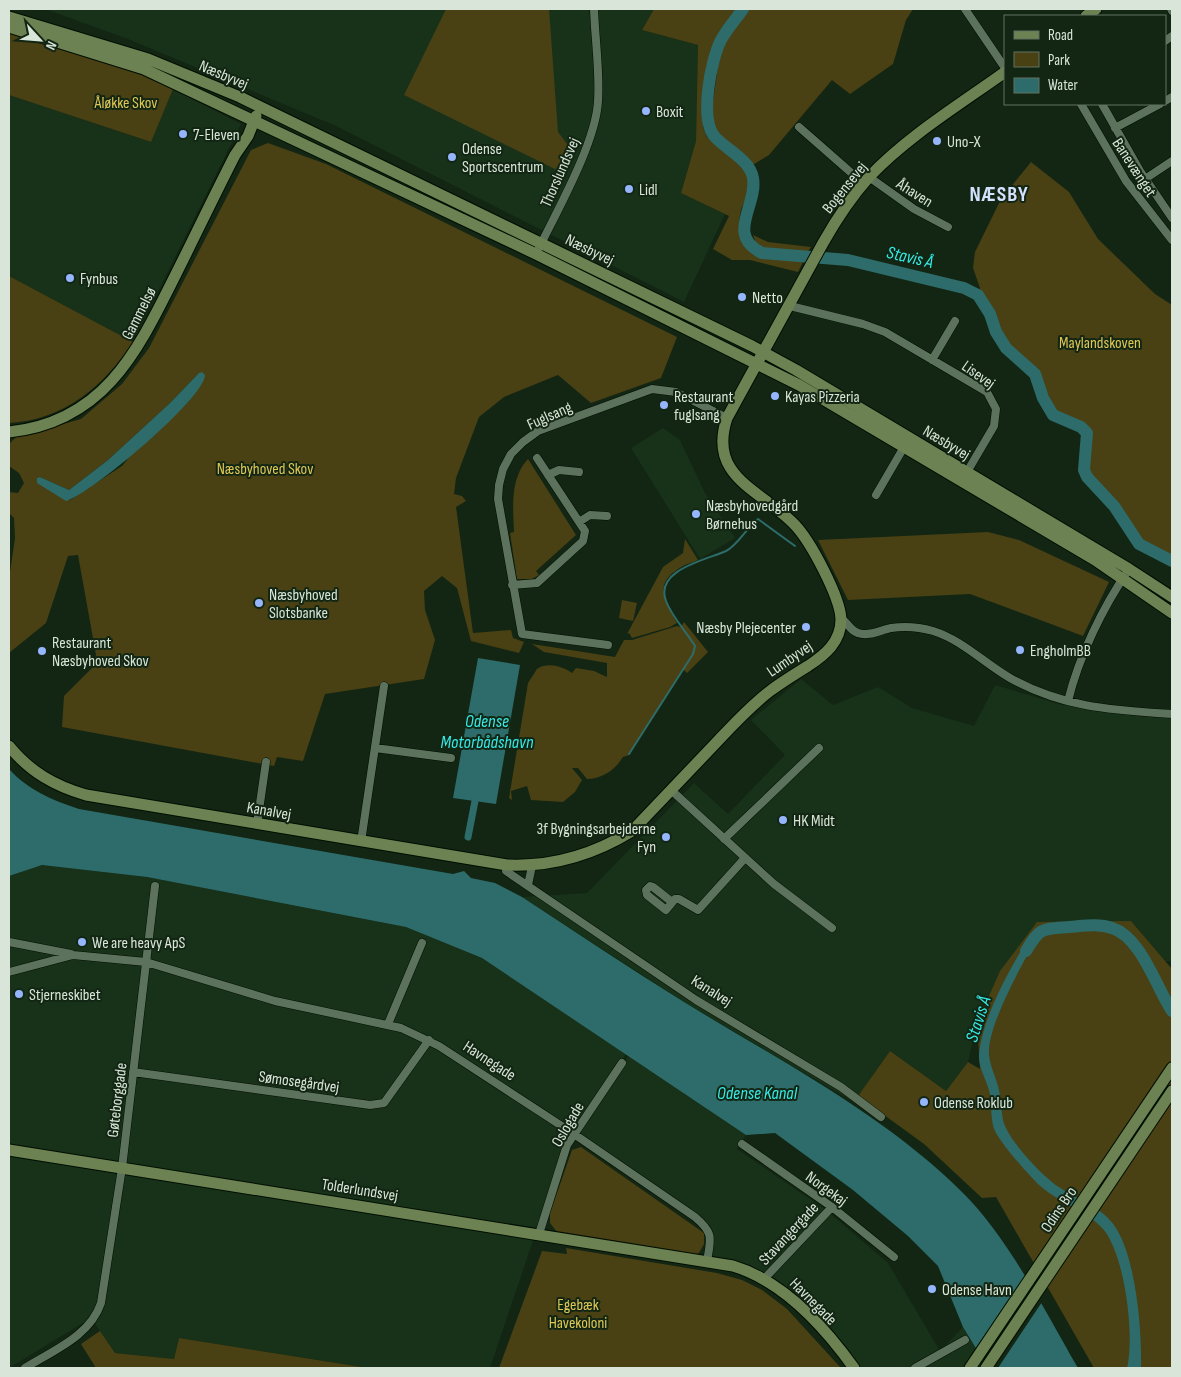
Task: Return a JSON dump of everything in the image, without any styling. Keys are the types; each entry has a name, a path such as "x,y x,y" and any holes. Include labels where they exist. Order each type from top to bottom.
{"street":[{"name":"Thorslundsvej","path":"539,249 585,151 595,122 598,102 594,9"},
{"path":"964,9 1004,69"},
{"name":"Næsbyvej","path":"9,17 148,59 252,112 539,249 764,353 967,472 1126,573"},
{"name":"Næsbyvej","path":"9,27 144,70 183,87 334,143 539,249 696,334 799,385 1095,560 1126,573"},
{"name":"Bogensevej","path":"840,619 838,603 804,535 794,524 731,470 722,444 727,418 837,219 866,180 901,147 1004,71"},
{"name":"Banevænget","path":"1082,105 1126,181 1172,240"},
{"name":"Banevænget","path":"1103,105 1145,179 1172,218"},
{"path":"1115,128 1158,105"},
{"name":"Gammelsø","path":"9,432 36,427 74,410 97,395 126,366 149,329 237,150 252,112"},
{"name":"Åhaven","path":"799,127 866,180 948,227"},
{"path":"1145,179 1172,161"},
{"name":"Lisevej","path":"790,306 862,324 885,332 987,392 996,409 994,426 967,472"},
{"path":"932,360 955,321"},
{"path":"696,334 714,335 757,355 764,353"},
{"path":"758,364 766,360 816,382"},
{"name":"Fuglsang","path":"608,645 522,634 512,585 498,492 503,469 512,454 523,442 538,431 652,389 676,392 727,418"},
{"path":"876,495 904,447"},
{"path":"512,585 537,583 584,541 585,531 537,458"},
{"path":"548,475 559,470 579,472"},
{"path":"579,522 590,514 607,516"},
{"path":"1068,701 1087,647 1126,573"},
{"path":"1126,573 1172,597"},
{"path":"1126,573 1172,613"},
{"path":"840,619 858,633 867,634 906,627 932,630 959,643 1010,678 1041,692 1068,701 1097,709 1172,714"},
{"name":"Lumbyvej","path":"507,865 532,866 568,860 610,844 632,831 749,708 771,690 822,657 831,649 840,629 840,619"},
{"path":"361,842 384,686"},
{"name":"Kanalvej","path":"9,746 31,769 50,782 70,790 129,803 507,865 506,871 696,1000 841,1087 881,1118"},
{"path":"375,748 451,758"},
{"path":"724,839 819,748"},
{"path":"257,824 266,762"},
{"path":"671,790 745,858 812,915 832,928"},
{"path":"672,902 679,899 698,910 745,858"},
{"path":"528,886 532,866"},
{"name":"Gøteborggade","path":"26,1368 86,1329 96,1316 101,1303 122,1168 155,886"},
{"path":"9,942 73,955"},
{"path":"388,1024 422,943"},
{"name":"Havnegade","path":"9,972 73,955 146,962 275,1000 388,1024 429,1040 574,1134 706,1227 710,1234 707,1261 739,1268 764,1279 803,1309 854,1368"},
{"name":"Sømosegårdvej","path":"133,1072 370,1105 384,1103 429,1040"},
{"name":"Oslogade","path":"540,1234 567,1145 622,1063"},
{"name":"Odins Bro","path":"970,1368 1172,1068"},
{"name":"Odins Bro","path":"986,1368 1172,1091"},
{"name":"Norgekaj","path":"742,1144 832,1207 894,1257"},
{"name":"Tolderlundsvej","path":"9,1150 707,1261"},
{"name":"Stavangergade","path":"764,1279 832,1207"},
{"path":"915,1368 965,1340"},
{"path":"927,1361 934,1368"}],"shaded area":[{"path":"45,9 654,9 642,30 698,45 696,141 681,193 725,214 684,302 336,126 128,39"},
{"path":"173,89 241,124 133,342 9,276 9,95 150,142"},
{"name":"Næsbyhovedgård Børnehus","path":"663,428 680,440 704,491 735,538 700,559 631,448"},
{"path":"801,679 833,705 878,687 912,708 974,726 995,685 1062,705 1172,709 1172,961 1165,961 1131,921 977,1023 968,1062 946,1091 890,1051 854,1102 684,1002 522,897 587,893 694,783 728,814 785,755 751,720"},
{"path":"42,865 147,877 406,927 482,958 626,1054 567,1140 490,1368 368,1368 179,1338 174,1359 115,1353 91,1318 9,1368 9,876"},
{"path":"629,1056 746,1135 737,1149 826,1210 888,1263 940,1351 963,1327 988,1368 860,1368 803,1303 711,1258 714,1238 711,1227 701,1218 577,1133"}],"green space":[{"path":"446,9 549,9 558,132 570,148 557,170 404,95"},
{"path":"654,9 737,9 719,32 713,49 704,98 703,127 707,137 731,155 751,178 750,190 742,207 739,222 743,241 748,249 774,258 804,260 798,272 750,260 732,260 713,249 729,216 681,193 696,141 698,45 642,30"},
{"path":"749,9 913,9 906,20 893,64 850,94 832,80 769,155 751,166 717,134 714,127 712,109 719,58 727,39"},
{"name":"Åløkke Skov","path":"9,32 142,75 173,89 151,142 9,95"},
{"name":"Næsbyhoved Skov","path":"268,143 326,164 677,337 661,378 591,403 558,375 504,397 479,417 456,478 454,494 462,496 466,501 456,507 473,633 511,630 513,638 524,642 519,653 471,641 457,588 442,576 424,591 425,610 435,640 424,679 325,694 303,761 277,757 274,766 62,727 64,696 93,667 96,655 78,555 68,556 46,623 9,653 9,579 15,538 14,518 9,513 9,492 18,493 24,483 19,473 9,466 9,444 16,437 81,419 122,384 149,348 251,150","holes":["199,373 122,466 70,500 37,478 40,477 69,490 108,460 170,403"]},
{"name":"Maylandskoven","path":"1031,162 1069,192 1098,239 1155,294 1172,305 1172,561 1139,544 1114,506 1087,477 1084,470 1087,433 1079,427 1057,419 1050,412 1035,374 1007,349 978,295 980,288 973,268 975,252 1001,199"},
{"path":"753,235 768,242 811,247 807,253 766,251 757,246"},
{"path":"9,276 133,342 109,373 81,398 65,408 48,415 9,423"},
{"path":"528,459 576,535 536,571 539,575 532,579 517,579 510,533 514,532 513,503 515,484 522,467"},
{"path":"988,532 1019,540 1109,582 1083,636 970,594 848,600 818,540"},
{"path":"685,539 698,560 685,565 673,573 664,585 665,598 677,623 670,627 632,638 629,633 627,634 663,567 683,553"},
{"path":"622,600 637,603 633,621 619,618"},
{"path":"684,622 708,652 687,673 683,669 629,755 623,757 608,773 593,779 587,779 578,768 572,768 582,780 575,792 563,802 531,800 527,786 511,791 512,800 509,798 528,683 537,669 545,666 554,666 564,668 572,673 576,668 594,671 607,677 607,663 544,652 532,644 615,657 624,640 632,640 677,626 681,627"},
{"path":"1131,921 1172,969 1172,1368 1094,1368 996,1197 982,1198 924,1144 858,1096 890,1051 946,1091 968,1062 980,1069 977,1023 1000,971 1037,922"},
{"path":"581,1147 704,1233 704,1244 699,1253 693,1255 557,1232 550,1223 550,1213 572,1150"},
{"name":"Egebæk Havekoloni","path":"566,1248 717,1273 742,1280 762,1290 787,1309 841,1368 499,1368 542,1251 567,1254"},
{"path":"100,1331 115,1353 174,1359 179,1338 368,1368 96,1368 81,1344"}],"water":[{"path":"202,372 205,375 200,387 187,404 121,465 79,495 66,501 37,483 37,478 40,477 69,490 108,460"},
{"name":"Odense Motorbådshavn","path":"478,658 520,665 496,804 453,798"},
{"name":"Odense Kanal","path":"9,769 32,789 79,809 453,874 464,871 471,878 495,883 522,897 663,989 830,1090 866,1114 933,1165 981,1212 996,1232 1026,1277 1078,1368 988,1368 963,1327 938,1266 908,1236 853,1190 775,1133 746,1135 482,958 406,927 147,877 42,865 9,876"},
{"path":"1032,933 1037,939 999,1012 990,1042 989,1054 999,1090 1003,1120 1010,1136 1039,1170 1060,1188 1101,1212 1114,1225 1122,1238 1128,1255 1139,1314 1141,1368 1127,1368 1130,1337 1129,1317 1122,1276 1111,1241 1096,1222 1038,1184 1009,1151 993,1127 990,1094 979,1059 982,1039 986,1023 999,991"}],"pier":[{"path":"1026,1276 1042,1302 998,1368 985,1368 975,1352"}],"waterway":[{"name":"Stavis Å","path":"743,9 723,36 717,49 710,75 707,104 710,129 720,142 743,161 753,178 753,188 744,228 751,246 762,253 848,260 964,288 978,295 990,314 996,332 1006,348 1035,374 1043,398 1053,415 1081,427 1087,433 1084,470 1087,477 1114,506 1139,544 1172,561"},
{"path":"629,754 693,654 695,646 666,601 664,590 668,581 674,574 684,568 726,551 758,519 795,546"},
{"path":"468,837 475,801"},
{"name":"Stavis Å","path":"1026,951 1035,937 1047,929 1090,925 1112,928 1122,933 1140,952 1172,1011"}],"place":[{"name":"Boxit","path":"646,111"},
{"name":"7-Eleven","path":"183,134"},
{"name":"Uno-X","path":"937,141"},
{"name":"Odense Sportscentrum","path":"452,157"},
{"name":"Lidl","path":"629,189"},
{"name":"Fynbus","path":"70,278"},
{"name":"Netto","path":"742,297"},
{"name":"Kayas Pizzeria","path":"775,396"},
{"name":"Restaurant fuglsang","path":"664,405"},
{"name":"Næsbyhovedgård Børnehus","path":"696,514"},
{"name":"Næsbyhoved Slotsbanke","path":"259,603"},
{"name":"Næsby Plejecenter","path":"806,627"},
{"name":"EngholmBB","path":"1020,650"},
{"name":"Restaurant Næsbyhoved Skov","path":"42,651"},
{"name":"HK Midt","path":"783,820"},
{"name":"3f Bygningsarbejderne Fyn","path":"666,837"},
{"name":"We are heavy ApS","path":"82,942"},
{"name":"Stjerneskibet","path":"19,994"},
{"name":"Odense Roklub","path":"924,1102"},
{"name":"Odense Havn","path":"932,1289"}],"district":[{"name":"NÆSBY","path":"999,194"}]}
